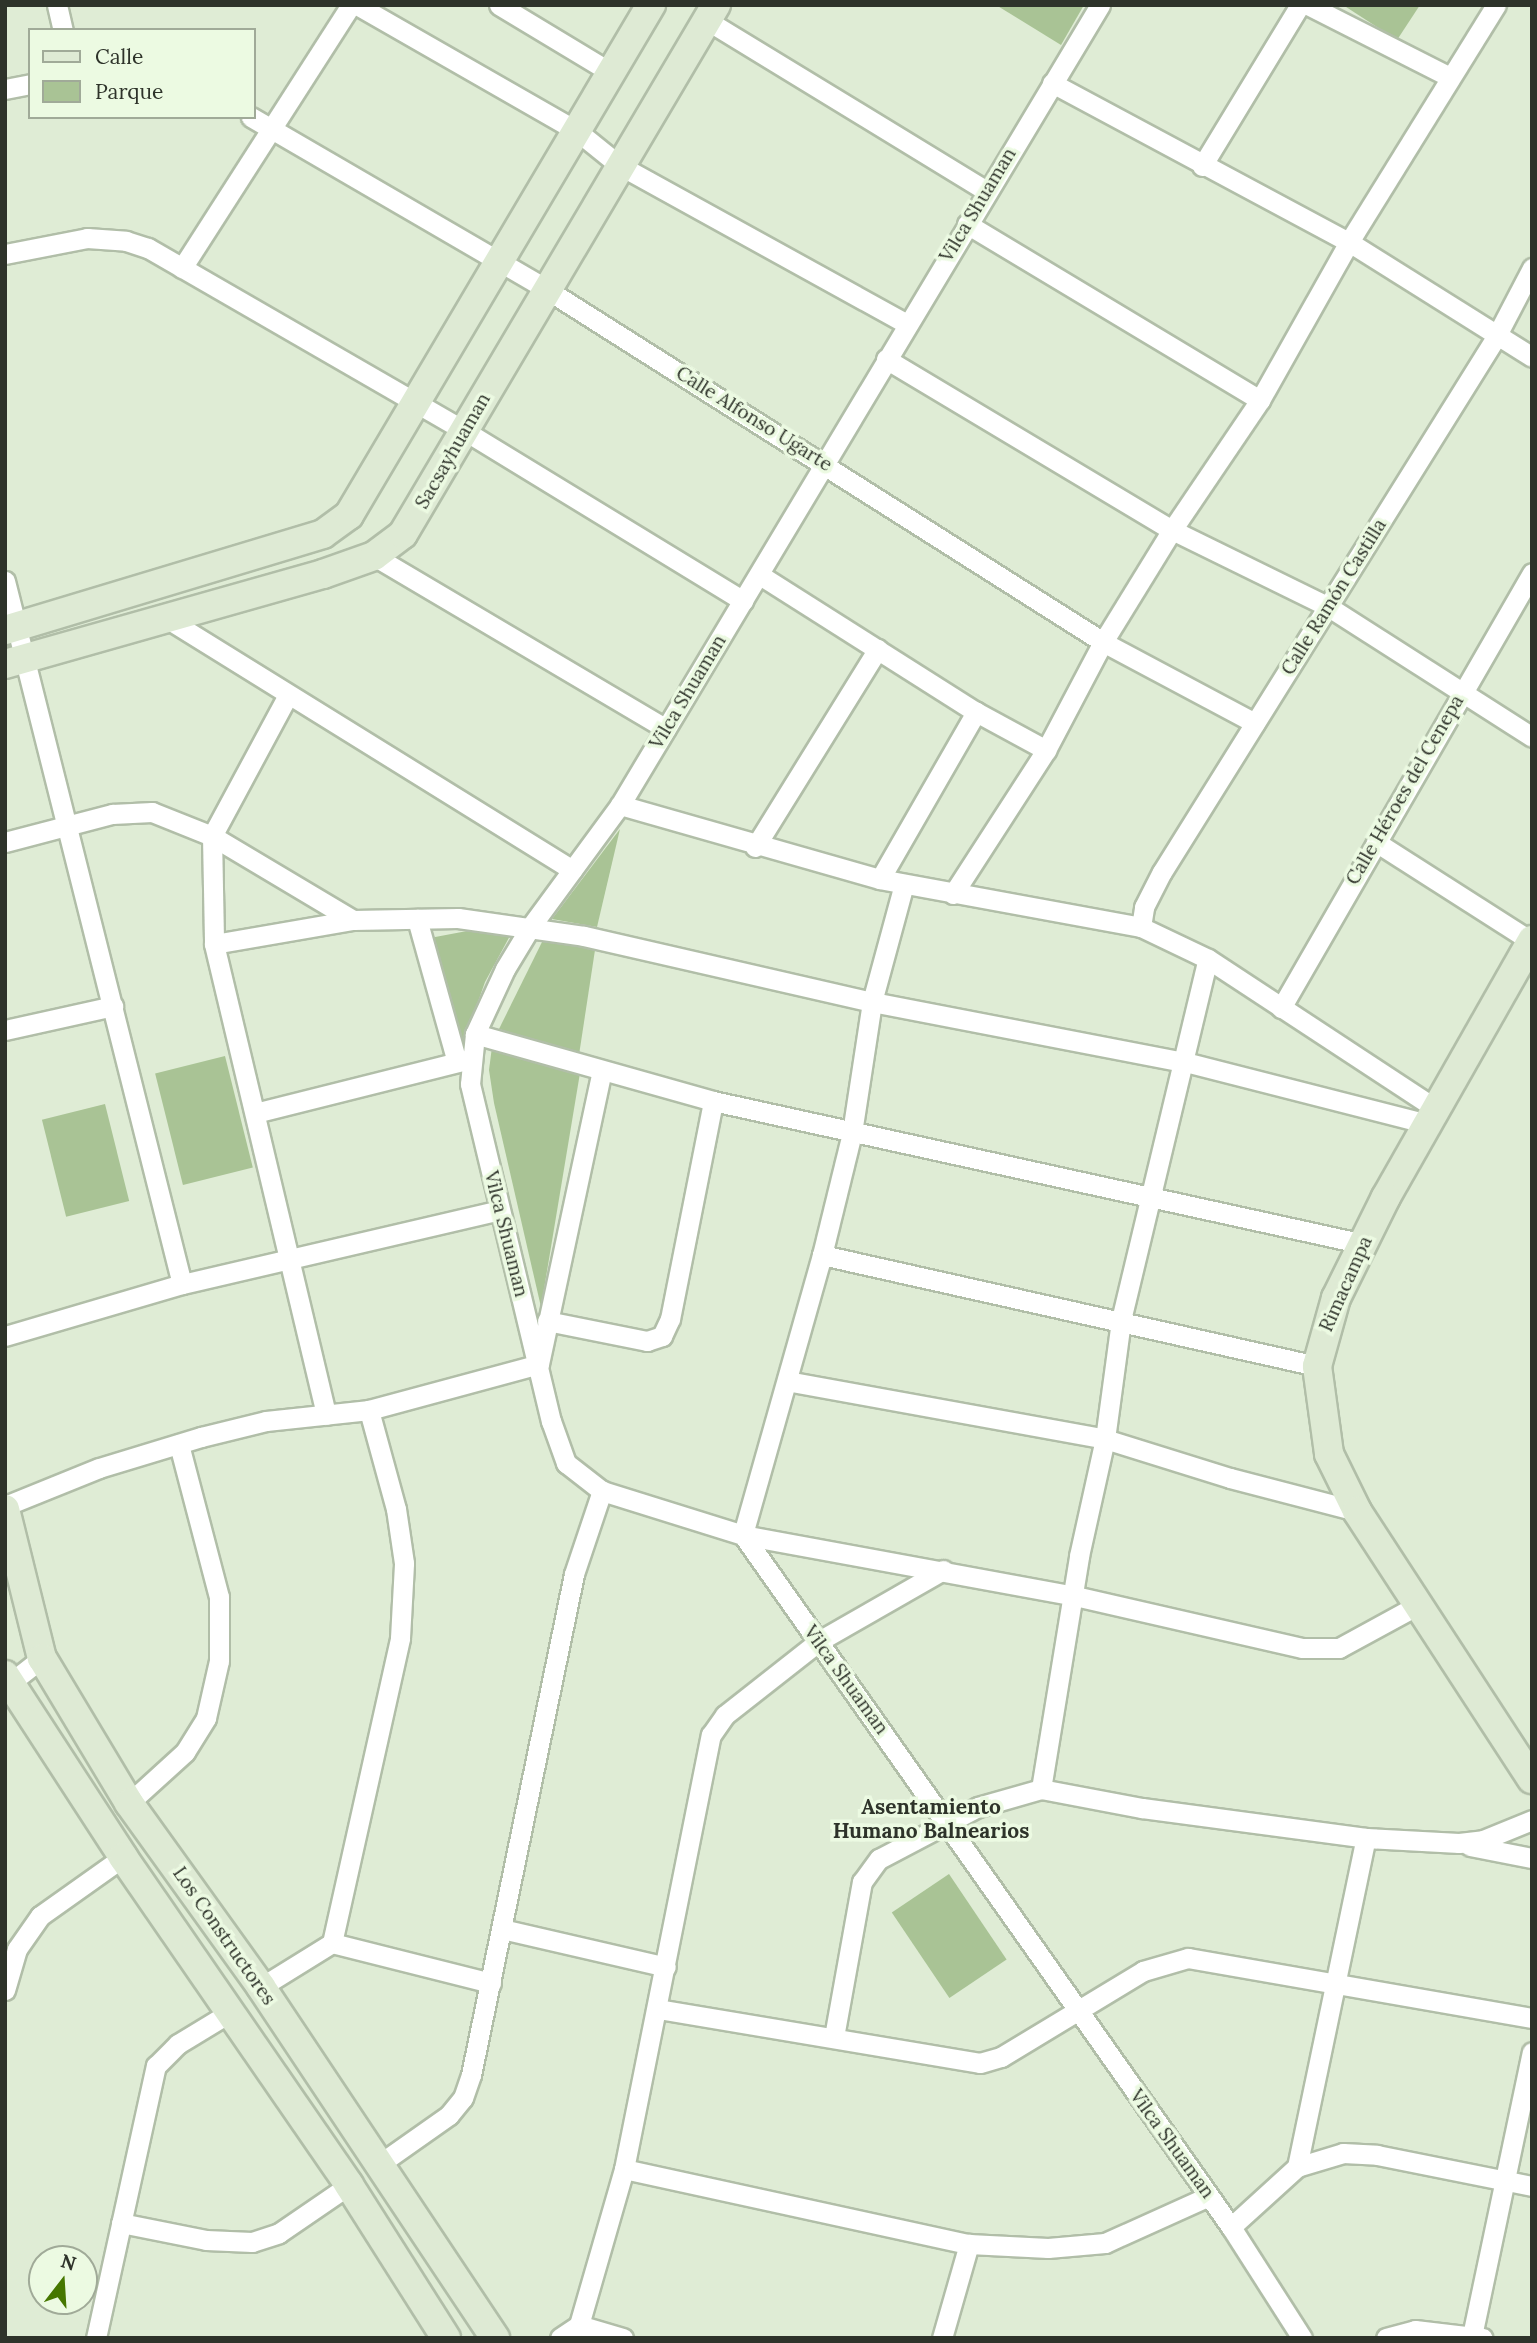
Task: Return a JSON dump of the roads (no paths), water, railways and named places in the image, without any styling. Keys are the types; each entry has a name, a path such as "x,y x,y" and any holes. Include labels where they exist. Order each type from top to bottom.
{"street":[{"path":"57,5 62,28"},
{"path":"183,268 274,130 351,5"},
{"path":"357,5 577,131 619,165 907,324"},
{"path":"499,5 610,72"},
{"path":"11,629 323,534 349,515 651,5"},
{"name":"Vilca Shuaman","path":"1100,5 620,805 531,926 464,1060 475,1113 566,1462 590,1486 602,1491 743,1535 947,1823 1077,2014 1231,2227 1302,2338"},
{"path":"1202,166 1300,5"},
{"path":"1308,5 1450,77"},
{"path":"953,894 1046,750 1103,642 1172,530 1260,400 1349,242 1496,5"},
{"path":"712,13 987,191"},
{"name":"Sacsayhuaman","path":"15,661 374,556 403,534 619,165 712,13"},
{"path":"1052,83 1202,166 1349,242 1496,337 1532,357"},
{"path":"5,89 28,84"},
{"name":"Calle Alfonso Ugarte","path":"255,119 546,289 824,462 1103,642 1255,723"},
{"path":"967,224 1260,400"},
{"path":"5,254 104,238 148,247 465,431 743,601"},
{"name":"Calle Ramón Castilla","path":"1141,927 1144,907 1162,872 1496,337 1532,268"},
{"path":"886,359 1172,530 1329,607 1532,737"},
{"path":"374,556 666,729"},
{"name":"Calle Héroes del Cenepa","path":"1281,1008 1532,573"},
{"path":"760,575 976,712 1046,750"},
{"path":"5,580 15,661 67,826 182,1284"},
{"path":"166,618 572,870"},
{"path":"755,847 878,649"},
{"path":"288,695 212,836 214,944 326,1415"},
{"path":"880,879 976,712"},
{"path":"620,805 755,847 880,879 1141,927 1208,959 1432,1116"},
{"path":"5,842 112,814 152,812 212,836 353,920"},
{"path":"1376,842 1531,941"},
{"path":"904,884 873,1002 852,1133 822,1255 743,1535 1075,1596 1320,1650 1339,1648 1416,1606"},
{"path":"214,944 353,920 417,919 531,926 873,1002 1185,1062 1432,1116"},
{"path":"255,1113 464,1060 417,919"},
{"name":"Rimacampa","path":"1531,941 1432,1116 1336,1298 1317,1366 1329,1454 1357,1511 1416,1606 1532,1779"},
{"path":"1041,1789 1105,1439 1121,1320 1153,1198 1208,959"},
{"path":"5,1030 113,1006"},
{"path":"475,1034 713,1101 1364,1244"},
{"path":"5,1507 99,1468 179,1444 266,1421 369,1410 539,1364 602,1071"},
{"path":"547,1321 647,1340 662,1336 670,1320 713,1101"},
{"path":"5,1336 182,1284 500,1210"},
{"path":"822,1255 1317,1366"},
{"path":"787,1381 1105,1439 1357,1511"},
{"path":"261,1987 332,1943 400,1638 404,1563 398,1522 369,1410"},
{"path":"130,1803 185,1752 206,1718 219,1661 219,1597 179,1444"},
{"path":"381,2163 432,2130 463,2098 491,1983 574,1574 602,1491"},
{"name":"Los Constructores","path":"5,1507 42,1658 130,1803 261,1987 381,2163 495,2338"},
{"path":"561,2338 579,2325 624,2169 711,1735 725,1715 819,1641 943,1570"},
{"path":"7,1682 42,1658"},
{"name":"Los Constructores","path":"7,1682 229,2013 349,2185 446,2338"},
{"path":"834,2037 862,1882 879,1859 978,1807 1041,1789 1143,1808 1366,1838 1459,1843 1532,1858"},
{"path":"1459,1843 1483,1840 1532,1820"},
{"path":"1297,2167 1366,1838"},
{"path":"5,1990 18,1950 40,1916 123,1857"},
{"path":"502,1929 666,1967"},
{"path":"332,1943 491,1983"},
{"path":"658,2009 980,2063 1001,2057 1077,2014 1143,1971 1188,1958 1336,1987 1532,2018"},
{"path":"96,2338 156,2066 178,2044 229,2013"},
{"path":"1386,2338 1415,2330 1478,2337 1504,2181 1532,2053"},
{"path":"1231,2227 1297,2167 1343,2153 1377,2155 1532,2186"},
{"path":"624,2169 970,2244 1048,2248 1105,2243 1209,2196"},
{"path":"121,2223 206,2241 252,2242 279,2233 349,2185"},
{"path":"942,2338 970,2244"},
{"path":"579,2325 623,2338"}],"district":[{"name":"Asentamiento Humano Balnearios","path":"931,1819"}]}
